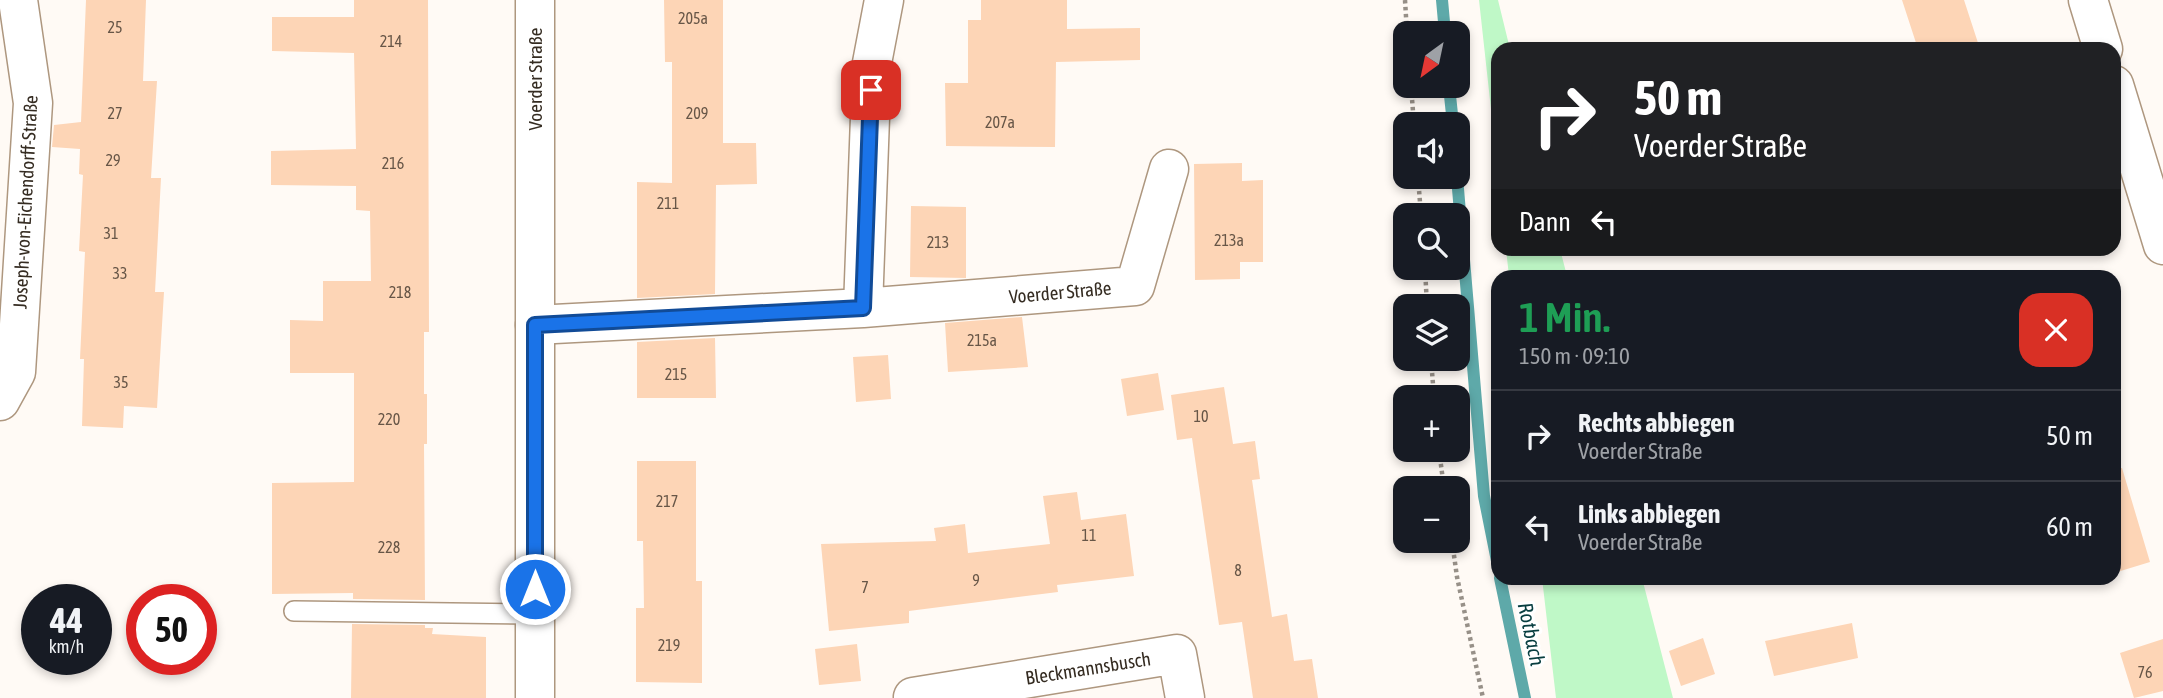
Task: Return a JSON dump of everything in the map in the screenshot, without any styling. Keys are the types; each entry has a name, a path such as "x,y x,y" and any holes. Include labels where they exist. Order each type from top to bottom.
{"street":[{"name":"Joseph-von-Eichendorff-Straße","path":"0,401 16,372 33,103 19,0"},
{"name":"Voerder Straße","path":"535,0 535,698"},
{"path":"863,308 872,63 884,0"},
{"path":"2088,0 2101,42"},
{"path":"2121,108 2163,245"},
{"name":"Voerder Straße","path":"535,325 863,308 1135,286 1170,169"},
{"name":"Bleckmannsbusch","path":"913,697 1177,654 1185,698"}],"lane":[{"path":"294,611 535,614"}],"path":[{"path":"1405,0 1406,21"},
{"path":"1454,553 1483,698"}],"green space":[{"path":"1479,0 1498,0 1508,42 1491,42 1491,109"},
{"path":"1507,256 1562,256 1565,270 1508,270"},
{"path":"1543,585 1644,585 1673,698 1556,698"}],"building":[{"path":"86,0 146,0 143,81 157,81 151,178 161,178 155,292 164,292 157,408 124,406 123,428 82,426 84,359 80,359 85,252 79,251 83,175 79,174 80,149 52,147 54,125 81,122"},
{"path":"354,0 428,0 429,332 424,332 424,394 427,394 427,444 424,444 425,600 353,599 353,593 272,594 272,483 354,482 354,373 290,373 290,320 323,321 323,281 371,281 370,211 356,210 356,186 271,185 271,151 356,149 354,53 272,51 272,17 354,17"},
{"path":"664,0 723,0 723,143 756,143 757,184 716,185 715,294 637,298 637,182 672,183 672,62 665,62"},
{"path":"981,0 1067,0 1067,29 1140,28 1140,60 1056,62 1055,147 946,146 945,83 968,83 968,20 981,20"},
{"path":"1902,0 1964,0 1978,42 1916,42"},
{"path":"1242,163 1242,181 1263,180 1263,262 1240,262 1240,279 1195,280 1194,164"},
{"path":"911,206 966,207 966,278 910,277"},
{"path":"1022,317 1028,367 948,372 945,323"},
{"path":"715,338 716,398 637,398 637,342"},
{"path":"888,355 891,399 856,402 853,357"},
{"path":"1158,373 1164,410 1127,416 1121,379"},
{"path":"1224,387 1233,444 1255,441 1260,479 1252,480 1272,617 1287,614 1294,661 1312,659 1318,698 1253,698 1242,622 1219,625 1192,438 1177,440 1171,395"},
{"path":"637,461 696,461 696,581 702,581 702,683 636,682 636,608 644,608 643,541 637,541"},
{"path":"2121,468 2150,562 2121,571"},
{"path":"1077,492 1081,520 1126,514 1134,576 1057,585 1058,592 909,611 909,623 829,631 821,544 936,541 934,528 965,524 968,553 1050,544 1043,496"},
{"path":"1852,623 1858,658 1774,676 1765,641"},
{"path":"352,624 425,625 425,628 433,628 432,634 486,637 486,698 351,698"},
{"path":"1703,638 1715,674 1681,686 1669,651"},
{"path":"2163,639 2163,691 2134,698 2120,653"},
{"path":"857,644 861,681 819,685 815,649"}],"waterway":[{"name":"Rotbach","path":"1442,0 1444,21"},
{"name":"Rotbach","path":"1450,98 1452,112"},
{"name":"Rotbach","path":"1458,189 1484,496 1491,531"},
{"name":"Rotbach","path":"1501,585 1525,698"}],"route":[{"path":"535,589 535,325 863,308 871,90"}]}
